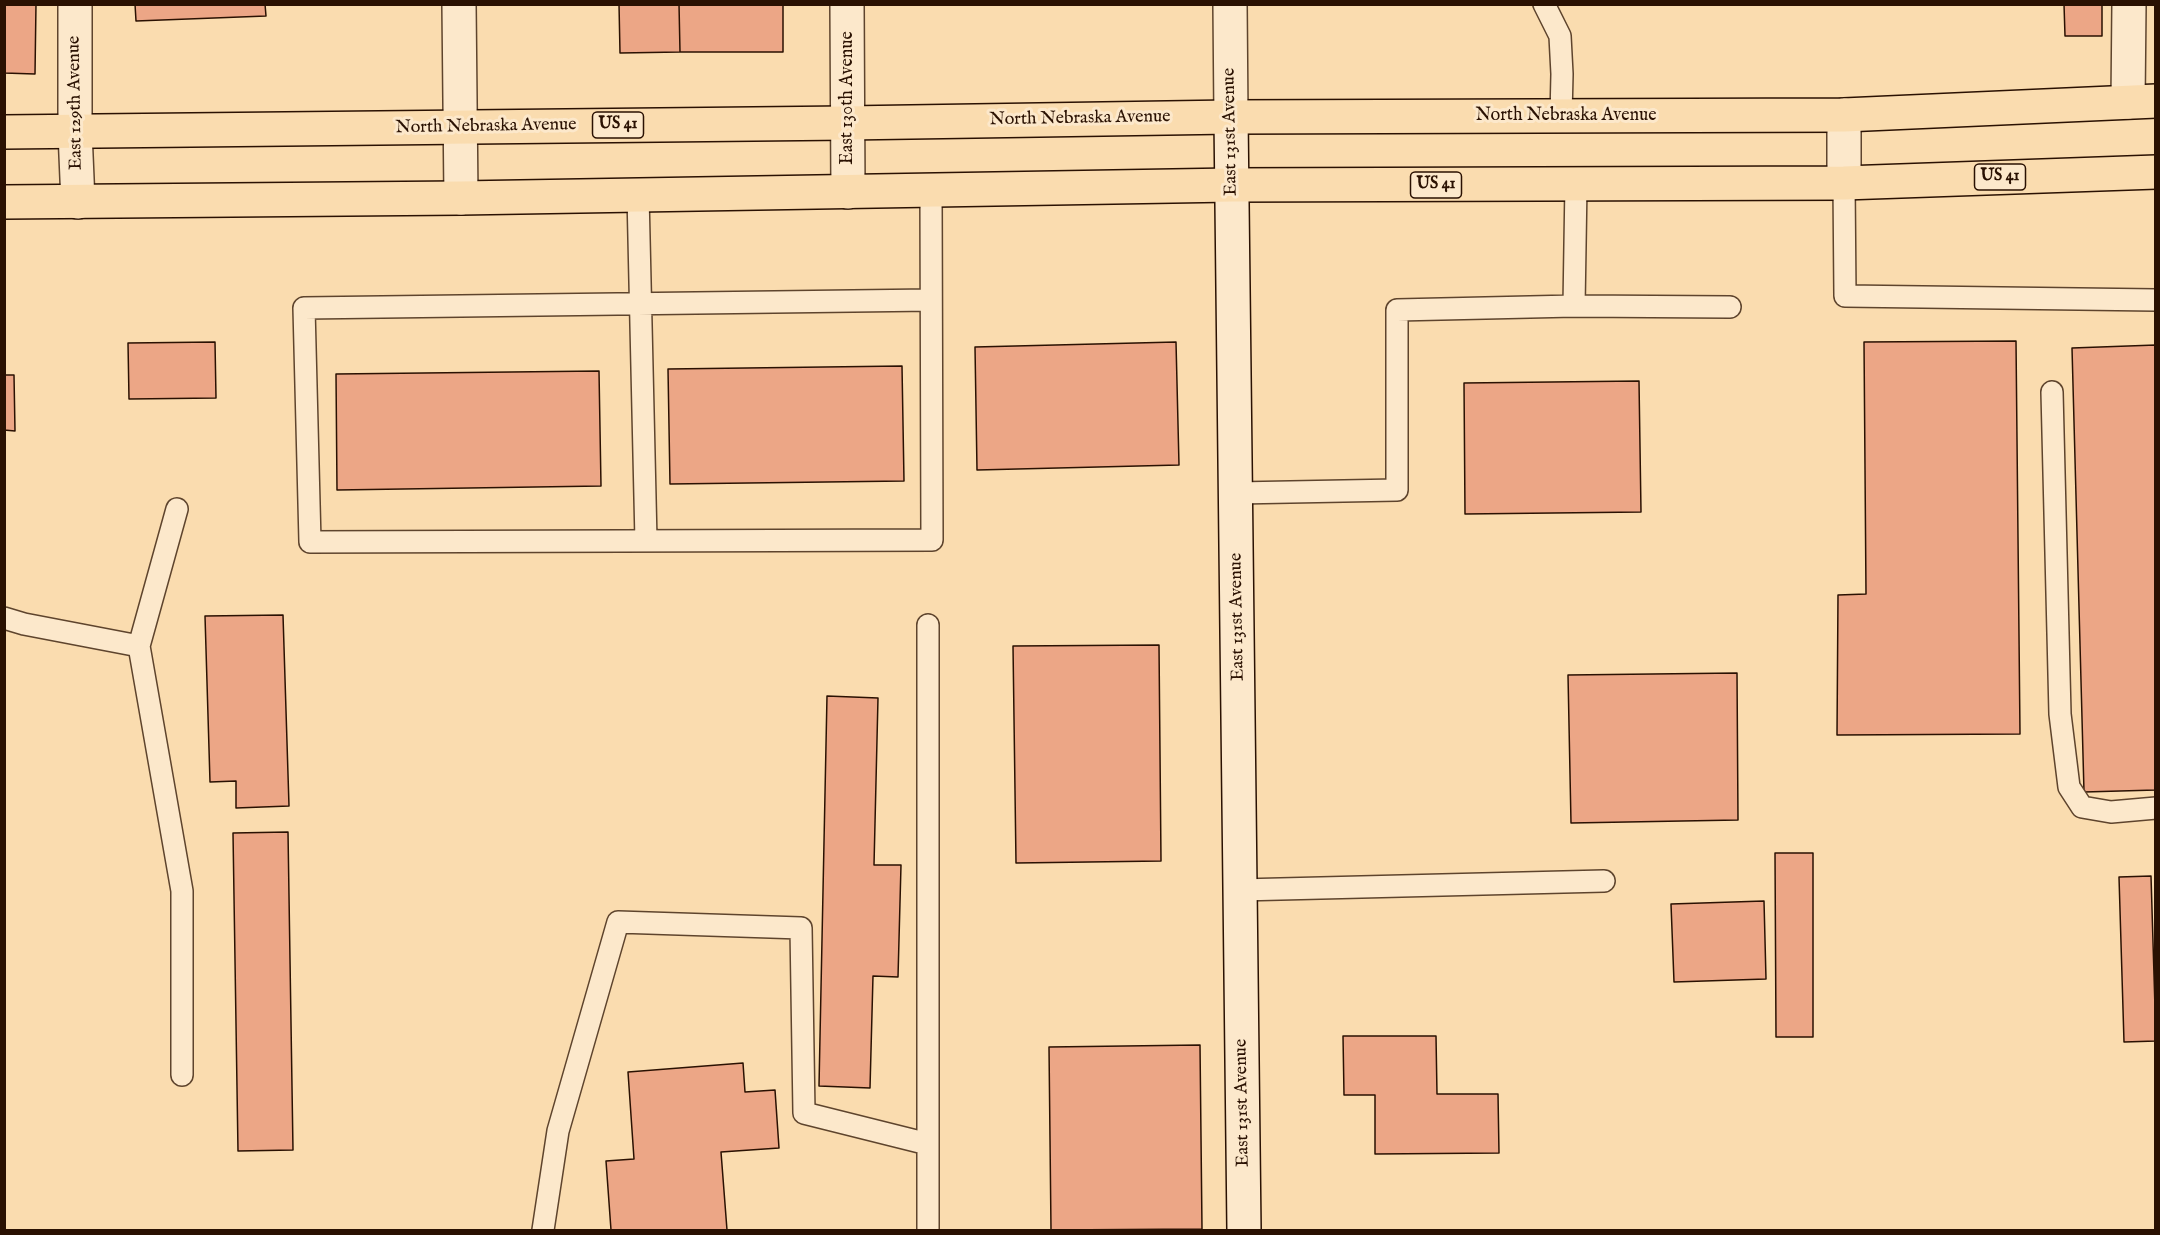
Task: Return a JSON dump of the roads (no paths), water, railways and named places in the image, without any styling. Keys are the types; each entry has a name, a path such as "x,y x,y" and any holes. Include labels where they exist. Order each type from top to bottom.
{"main road":[{"name":"North Nebraska Avenue","path":"4,132 1231,117 1844,115 2142,102"},
{"name":"US 41","path":"4,201 461,198 1232,185 1844,183 2156,172"}],"street":[{"name":"East 129th Avenue","path":"75,4 75,132 78,202"},
{"path":"459,4 461,198"},
{"name":"East 130th Avenue","path":"847,4 848,192"},
{"name":"East 131st Avenue","path":"1230,4 1244,1230"},
{"path":"2129,4 2142,102"},
{"path":"1844,115 1844,183"}],"lane":[{"path":"1544,4 1560,36 1561,116"},
{"path":"1844,183 1845,296 2156,300"},
{"path":"1574,306 1576,184"},
{"path":"931,190 932,540 310,542 304,308 931,300"},
{"path":"638,195 646,541"},
{"path":"1236,493 1397,490 1397,310 1574,306 1730,307"},
{"path":"2052,392 2060,714 2069,787 2082,807 2111,812 2156,808"},
{"path":"177,509 139,646 182,891 182,1075"},
{"path":"4,618 24,624 139,646"},
{"path":"928,625 928,1230"},
{"path":"1240,891 1605,881"},
{"path":"543,1230 558,1131 618,922 801,928 804,1113 928,1144"}]}
